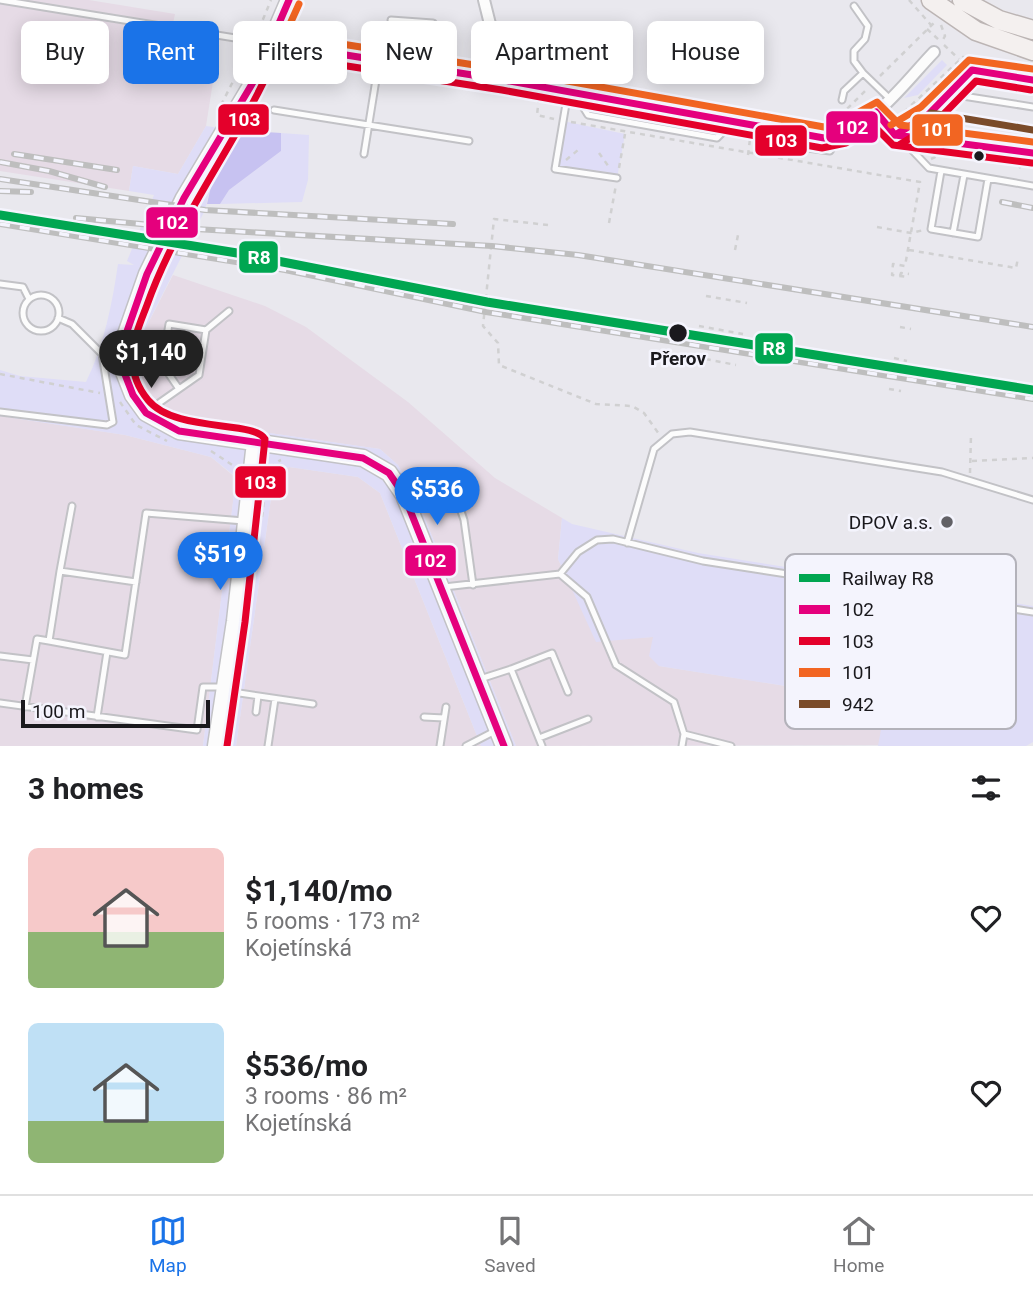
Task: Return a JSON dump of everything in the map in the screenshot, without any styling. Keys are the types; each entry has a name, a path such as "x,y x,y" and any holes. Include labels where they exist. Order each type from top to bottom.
{"main road":[{"path":"280,21 289,0"},
{"path":"962,0 999,20 1033,30"},
{"path":"922,2 976,31 1033,51"},
{"path":"252,84 184,198 147,274 123,348 124,372 120,392 146,413 179,431 363,458 383,468 404,495 504,746"},
{"path":"216,746 247,521 255,442"}],"street":[{"path":"484,0 489,21"},
{"path":"525,84 824,138 841,134 876,112 933,52"}],"lane":[{"path":"0,0 40,3 233,37"},
{"path":"854,6 868,26 865,38 854,51 854,61 889,98"},
{"path":"391,20 405,21"},
{"path":"895,135 910,129 932,113 972,70 1033,80"},
{"path":"842,100 844,91 863,73"},
{"path":"364,154 375,84"},
{"path":"572,93 588,115 717,138 733,122"},
{"path":"572,93 555,169 617,178"},
{"path":"950,94 1033,107"},
{"path":"274,110 469,141"},
{"path":"876,112 921,163 941,172 1033,186"},
{"path":"932,113 1033,131"},
{"path":"895,135 1033,153"},
{"path":"941,172 931,229 978,237 988,179"},
{"path":"953,233 964,175"},
{"path":"0,284 23,287 29,299"},
{"path":"37,295 49,297 57,306 58,318 46,331 29,328 22,312 29,299 37,295"},
{"path":"146,413 199,375 206,330 229,311"},
{"path":"0,412 107,425 114,418 120,392 102,354 72,324 58,318"},
{"path":"178,388 162,364 169,324 206,330"},
{"path":"627,543 654,449 661,440 672,434 690,432 942,472 1033,500"},
{"path":"448,473 464,520 473,584"},
{"path":"49,641 72,506"},
{"path":"25,707 37,639 125,655 146,513 247,521"},
{"path":"441,588 560,574 578,552 597,540 627,543 703,561 785,573"},
{"path":"61,571 135,582"},
{"path":"560,574 587,597 616,665 674,702 684,734 682,746"},
{"path":"97,717 107,652"},
{"path":"478,680 552,653 568,692"},
{"path":"0,656 33,660"},
{"path":"511,669 542,746"},
{"path":"0,703 197,730 203,687 313,704"},
{"path":"256,712 258,696"},
{"path":"268,746 275,699"},
{"path":"440,746 446,707"},
{"path":"424,717 444,718"},
{"path":"539,738 588,719"},
{"path":"466,746 498,730"},
{"path":"684,734 731,746"}],"path":[{"path":"262,21 271,0"},
{"path":"813,125 822,126 841,115 933,24 922,2 909,0"},
{"path":"933,52 945,39 940,26 945,21"},
{"path":"927,29 940,41"},
{"path":"944,45 959,59"},
{"path":"900,102 908,123"},
{"path":"625,134 920,182 905,266 893,264 892,275 909,276"},
{"path":"748,155 751,139"},
{"path":"598,153 617,178"},
{"path":"548,225 494,219 483,326 498,343 499,365 596,404 632,407 656,425 661,440"},
{"path":"877,227 911,233 931,229"},
{"path":"735,250 738,235"},
{"path":"908,250 1016,268 1018,258"},
{"path":"706,296 747,303"},
{"path":"699,326 743,334"},
{"path":"900,327 911,328"},
{"path":"696,357 736,365"},
{"path":"894,358 907,361"},
{"path":"0,374 120,392"},
{"path":"889,389 901,391"},
{"path":"968,480 972,461 969,445 971,435"},
{"path":"972,461 1033,458"},
{"path":"268,475 276,463 286,460"}],"shaded area":[{"path":"0,0 89,0 175,14 174,21 123,21 123,84 213,84 206,126 178,174 133,166 129,191 0,171"},
{"path":"942,60 947,65 918,95 904,98"},
{"path":"563,121 625,134 617,178 555,169"},
{"path":"206,126 235,130 215,169 205,210 136,347 136,374 146,399 160,414 186,421 380,449 398,465 416,496 516,746 481,746 380,493 358,477 289,467 277,472 273,484 236,746 203,746 236,477 211,457 125,435 0,416 0,370 20,376 86,382 98,354 118,264 134,265 127,261 154,195 129,191 133,166 178,174"},
{"path":"235,130 281,133 281,151 229,190 220,204 207,204 215,169"},
{"path":"281,133 309,135 308,180 302,202 220,204 229,190 281,151"},
{"path":"173,275 265,306 306,327 408,402 495,478 562,518 558,559 574,592 607,639 653,637 659,666 785,686 785,729 883,729 880,745 516,746 416,496 398,465 380,449 186,421 160,414 146,399 136,374 136,347"},
{"path":"0,416 125,435 211,457 236,478 203,746 0,746"},
{"path":"289,467 358,477 380,493 481,746 236,746 273,484 277,472"},
{"path":"562,518 572,524 698,553 785,567 785,686 659,666 649,656 653,637 596,642 558,559"},
{"path":"1016,603 1033,606 1033,742 1026,746 878,746 881,729 1016,729"}],"railway":[{"path":"14,154 117,170"},
{"path":"0,162 49,171 105,187"},
{"path":"0,179 205,210 453,224"},
{"path":"0,191 31,192"},
{"path":"1002,202 1033,208"},
{"path":"76,218 195,229 492,246 578,255 1033,327"},
{"path":"0,224 285,270 486,312 1033,399"}],"rail line":[{"name":"R8","path":"0,215 237,253 487,302 1033,390"}],"transit line":[{"name":"102","path":"289,0 255,79 184,198 147,274 125,337 124,372 133,395 146,413 179,431 363,458 389,473 404,495 504,746"},
{"name":"101","path":"299,4 285,35 506,70 824,127 837,124 877,102 900,125 1033,142"},
{"name":"103","path":"227,746 245,622 265,439 258,433 194,422 160,410 141,390 135,374 133,349 142,317 175,240 245,118 276,55 502,90 822,148 846,143 874,126 893,145 1032,163"},
{"name":"102","path":"347,55 504,80 824,138 841,134 876,112 895,135 1033,153"},
{"name":"101","path":"891,125 921,107 969,60 1033,69"},
{"name":"102","path":"895,135 928,115 972,70 1033,80"},
{"name":"103","path":"899,145 935,123 976,81 1031,90"},
{"name":"942","path":"931,113 1033,130"}],"place":[{"name":"Přerov","path":"678,333"},
{"name":"DPOV a.s.","path":"947,522"}]}
